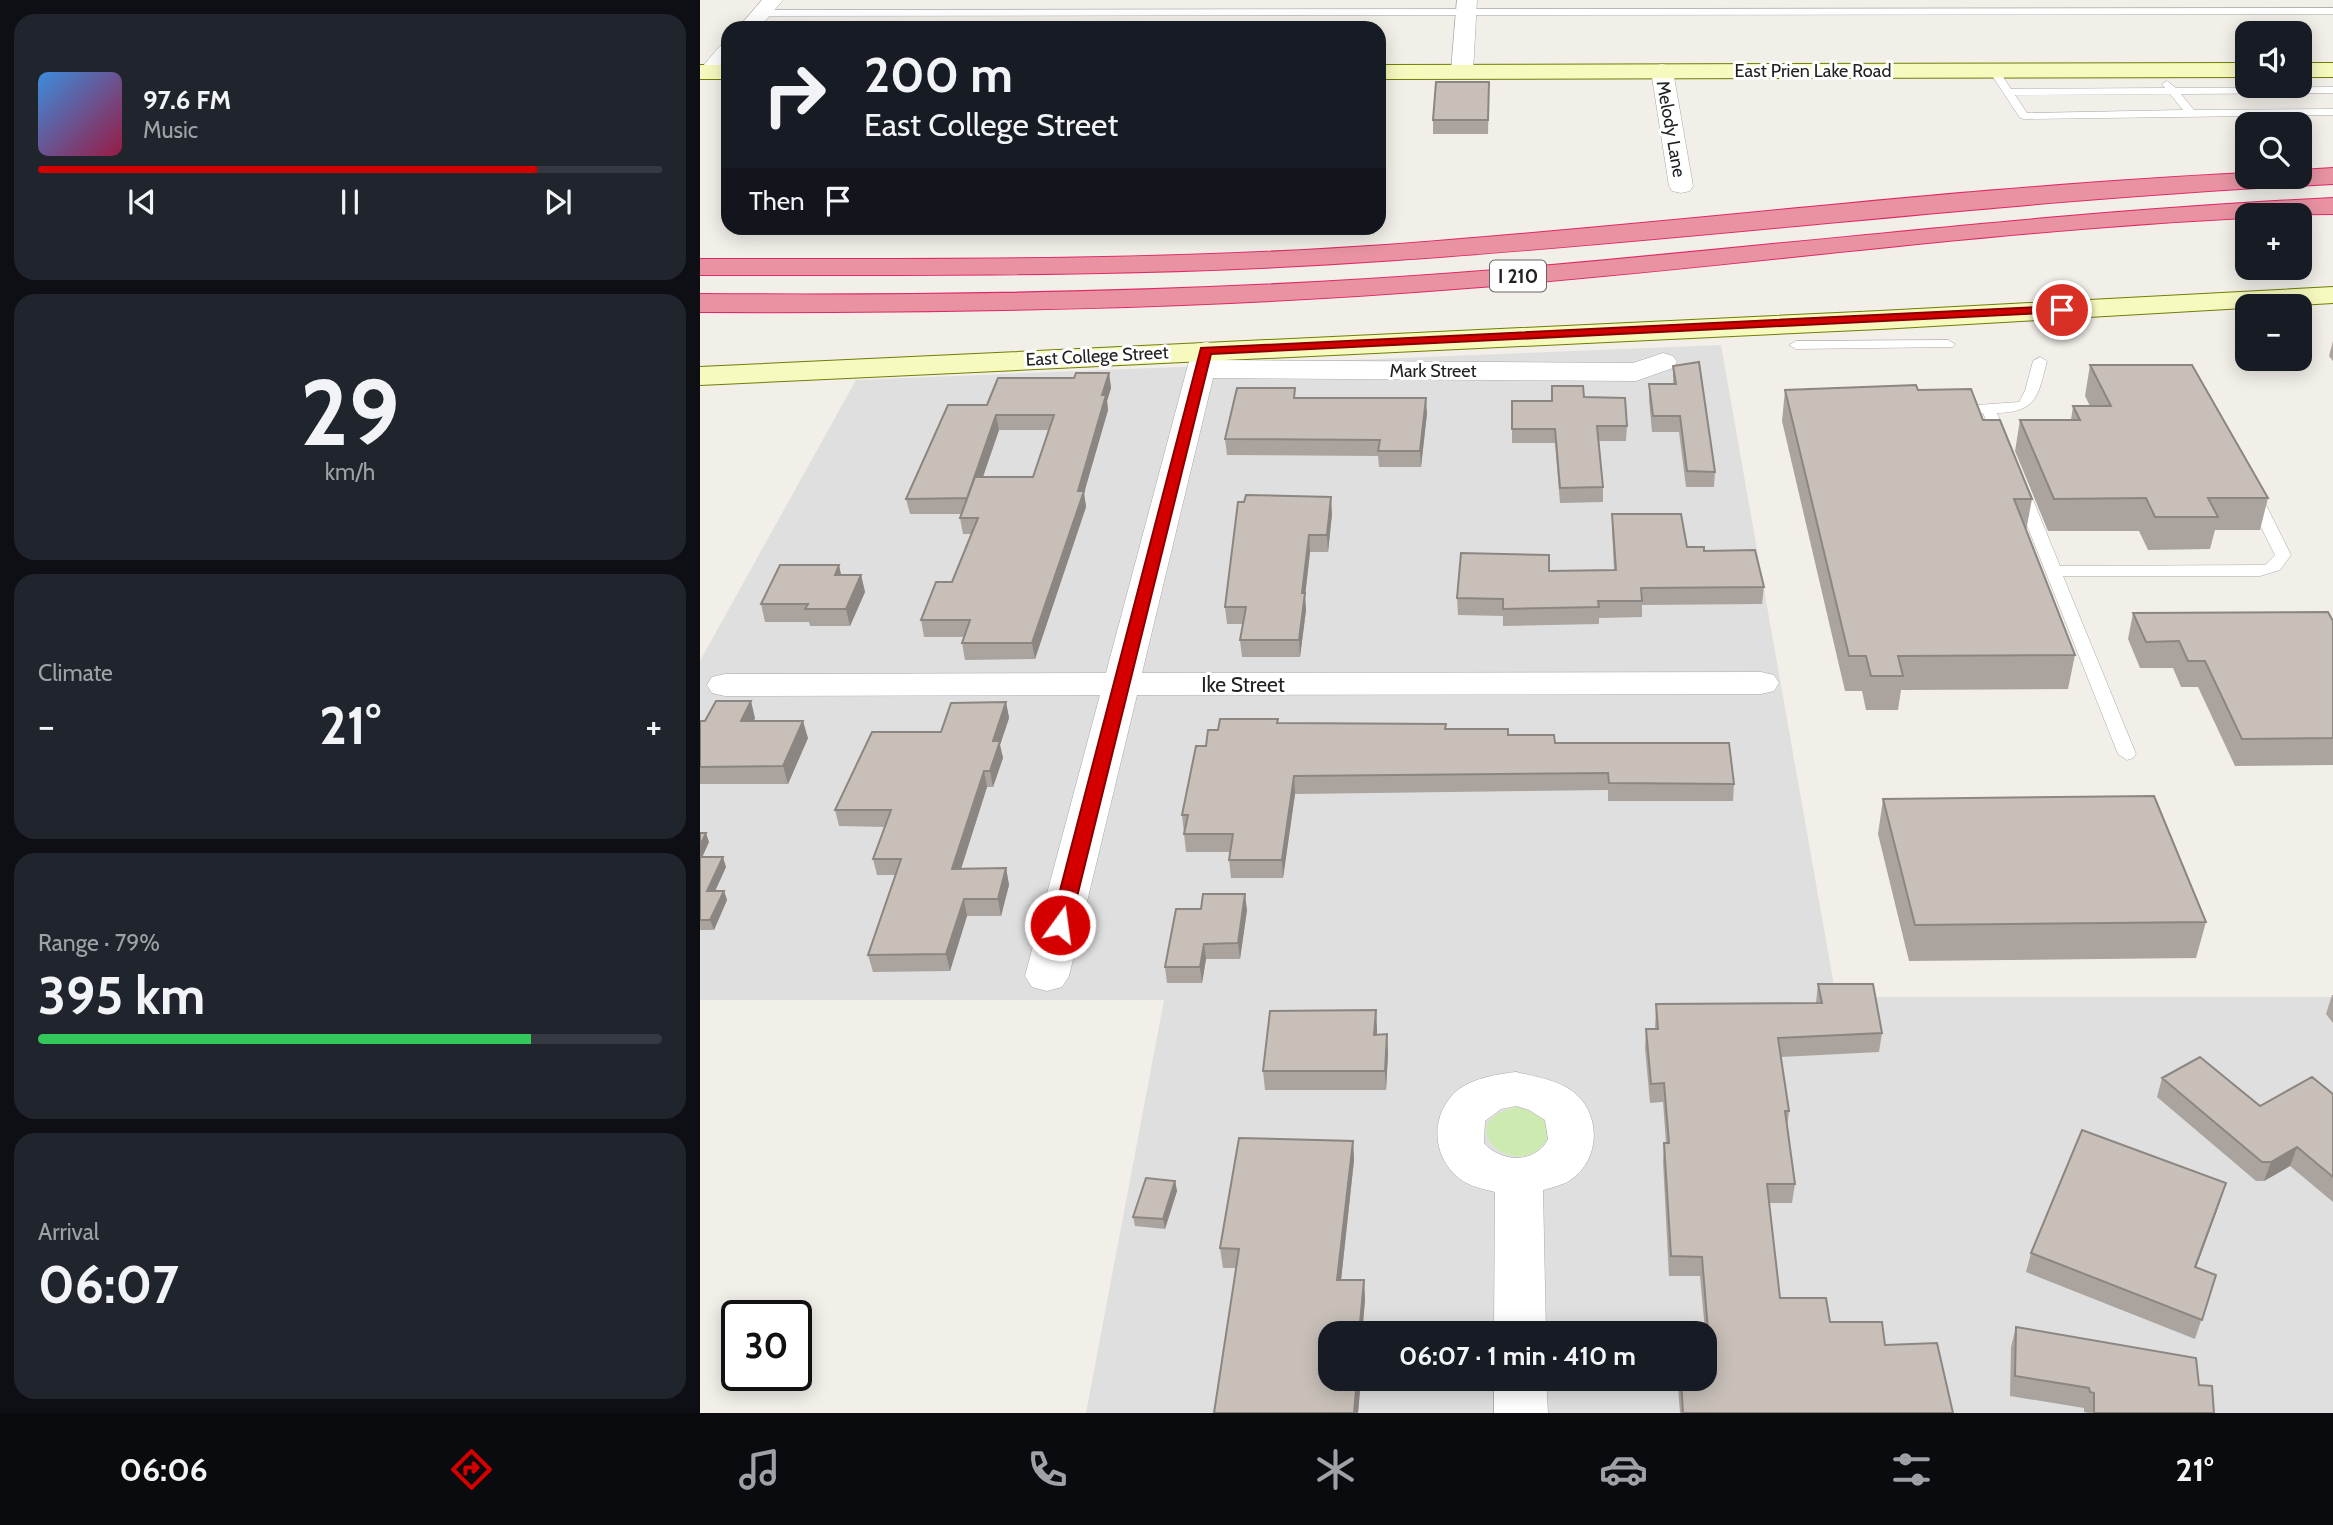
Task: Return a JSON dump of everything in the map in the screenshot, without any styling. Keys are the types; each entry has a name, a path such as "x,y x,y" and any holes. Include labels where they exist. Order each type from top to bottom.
{"highway":[{"name":"I 210","path":"700,267 1066,266 1379,253 1586,237 2078,190 2333,176"},
{"name":"I 210","path":"700,303 1112,300 1304,291 1457,281 2136,218 2333,206"}],"street":[{"path":"1462,71 1466,6"},
{"name":"East Prien Lake Road","path":"1386,72 2235,70"},
{"name":"Melody Lane","path":"1662,71 1681,186"},
{"path":"2312,75 2330,84"},
{"name":"East College Street","path":"700,376 1204,360 2333,295"},
{"path":"1047,976 1204,360"},
{"name":"Mark Street","path":"1204,360 1636,372 1663,362"},
{"name":"Ike Street","path":"725,685 1761,683"},
{"path":"1519,1177 1520,1321"},
{"path":"1520,1391 1521,1413"}],"lane":[{"path":"761,14 1466,6 2333,11"},
{"path":"2155,70 2191,113"},
{"path":"1994,71 2024,116 2333,112"},
{"path":"2008,92 2172,91 2330,84 2333,101"},
{"path":"1796,345 1948,344"},
{"path":"1960,409 2024,407 2029,402 2040,361"},
{"path":"1988,409 2127,754"},
{"path":"2053,571 2260,571 2273,568 2281,562 2283,555 2280,544 2248,485"}],"shaded area":[{"path":"1721,345 1836,997 2333,997 2333,1413 1086,1413 1164,1000 700,1000 700,661 856,380"}],"green space":[{"path":"1517,1107 1538,1116 1548,1126 1547,1139 1529,1155 1515,1156 1502,1152 1492,1144 1487,1134 1488,1123 1497,1114"}],"building":[{"path":"1436,82 1489,82 1488,120 1433,120"},
{"path":"1699,362 1715,472 1687,471 1680,416 1653,416 1649,384 1676,384 1673,366"},
{"path":"2090,365 2192,365 2268,498 2208,498 2218,517 2155,517 2146,498 2054,499 2020,420 2080,420 2073,406 2111,406"},
{"path":"1076,373 1109,373 1102,395 1106,395 1078,491 1084,491 1032,643 962,643 970,620 921,620 936,582 952,582 978,518 960,518 975,477 1033,477 1054,415 996,415 967,498 906,499 948,405 987,405 998,378 1074,378"},
{"path":"1916,385 1918,390 1971,389 1983,420 2000,420 2032,499 2014,499 2075,655 1898,656 1903,676 1871,676 1866,656 1849,656 1785,390"},
{"path":"1552,386 1583,386 1584,397 1625,398 1627,426 1597,426 1603,487 1560,488 1555,429 1512,429 1512,401 1552,401"},
{"path":"1237,388 1295,388 1294,398 1426,398 1420,451 1378,451 1380,440 1225,439"},
{"path":"1246,495 1331,497 1327,535 1309,535 1299,640 1240,640 1246,607 1225,607 1238,502 1244,502"},
{"path":"1612,514 1681,514 1687,547 1704,547 1704,551 1755,550 1764,587 1641,588 1642,601 1598,601 1599,607 1503,609 1503,599 1457,598 1461,553 1549,555 1549,571 1616,570"},
{"path":"780,565 839,565 835,575 861,575 846,609 805,609 808,604 761,604"},
{"path":"2328,612 2333,621 2333,738 2242,739 2205,661 2188,661 2179,641 2146,642 2133,613"},
{"path":"716,701 751,701 741,721 803,721 783,766 700,767 700,721 705,721"},
{"path":"1006,702 993,741 1000,741 990,771 984,771 952,869 1006,868 998,899 964,899 946,954 868,955 901,859 873,859 891,810 835,810 872,732 941,732 951,703"},
{"path":"1220,719 1278,719 1277,723 1446,724 1445,729 1508,729 1508,735 1554,735 1555,743 1729,743 1734,784 1609,783 1608,773 1294,776 1282,860 1229,860 1233,834 1184,834 1188,815 1182,815 1196,746 1206,746 1208,730 1218,730"},
{"path":"2154,796 2206,922 1915,925 1883,799"},
{"path":"700,833 706,833 700,846"},
{"path":"700,857 723,857 707,891 724,891 710,920 700,920"},
{"path":"1203,894 1245,894 1238,943 1204,944 1200,967 1165,967 1176,909 1201,909"},
{"path":"1818,984 1873,984 1882,1033 1778,1038 1789,1111 1785,1111 1795,1184 1767,1184 1780,1298 1826,1298 1830,1322 1882,1322 1885,1345 1937,1343 1953,1413 1683,1413 1682,1391 1717,1391 1717,1321 1707,1321 1702,1257 1671,1256 1664,1143 1669,1143 1664,1083 1651,1084 1646,1029 1658,1029 1656,1004 1822,1003"},
{"path":"1376,1010 1374,1035 1387,1034 1385,1071 1263,1071 1270,1011"},
{"path":"2200,1057 2260,1106 2312,1077 2333,1094 2333,1177 2297,1147 2271,1162 2262,1162 2162,1078"},
{"path":"2082,1130 2226,1183 2195,1267 2216,1275 2202,1320 2031,1253"},
{"path":"1239,1138 1353,1141 1337,1280 1364,1280 1360,1321 1318,1321 1318,1391 1356,1391 1354,1413 1214,1413 1239,1249 1220,1248"},
{"path":"1146,1178 1175,1181 1163,1219 1133,1217"},
{"path":"2016,1327 2196,1358 2199,1385 2212,1386 2214,1413 2094,1413 2094,1393 2090,1392 2089,1388 2015,1376"}],"route":[{"path":"1060,925 1206,350 2062,310"}]}
